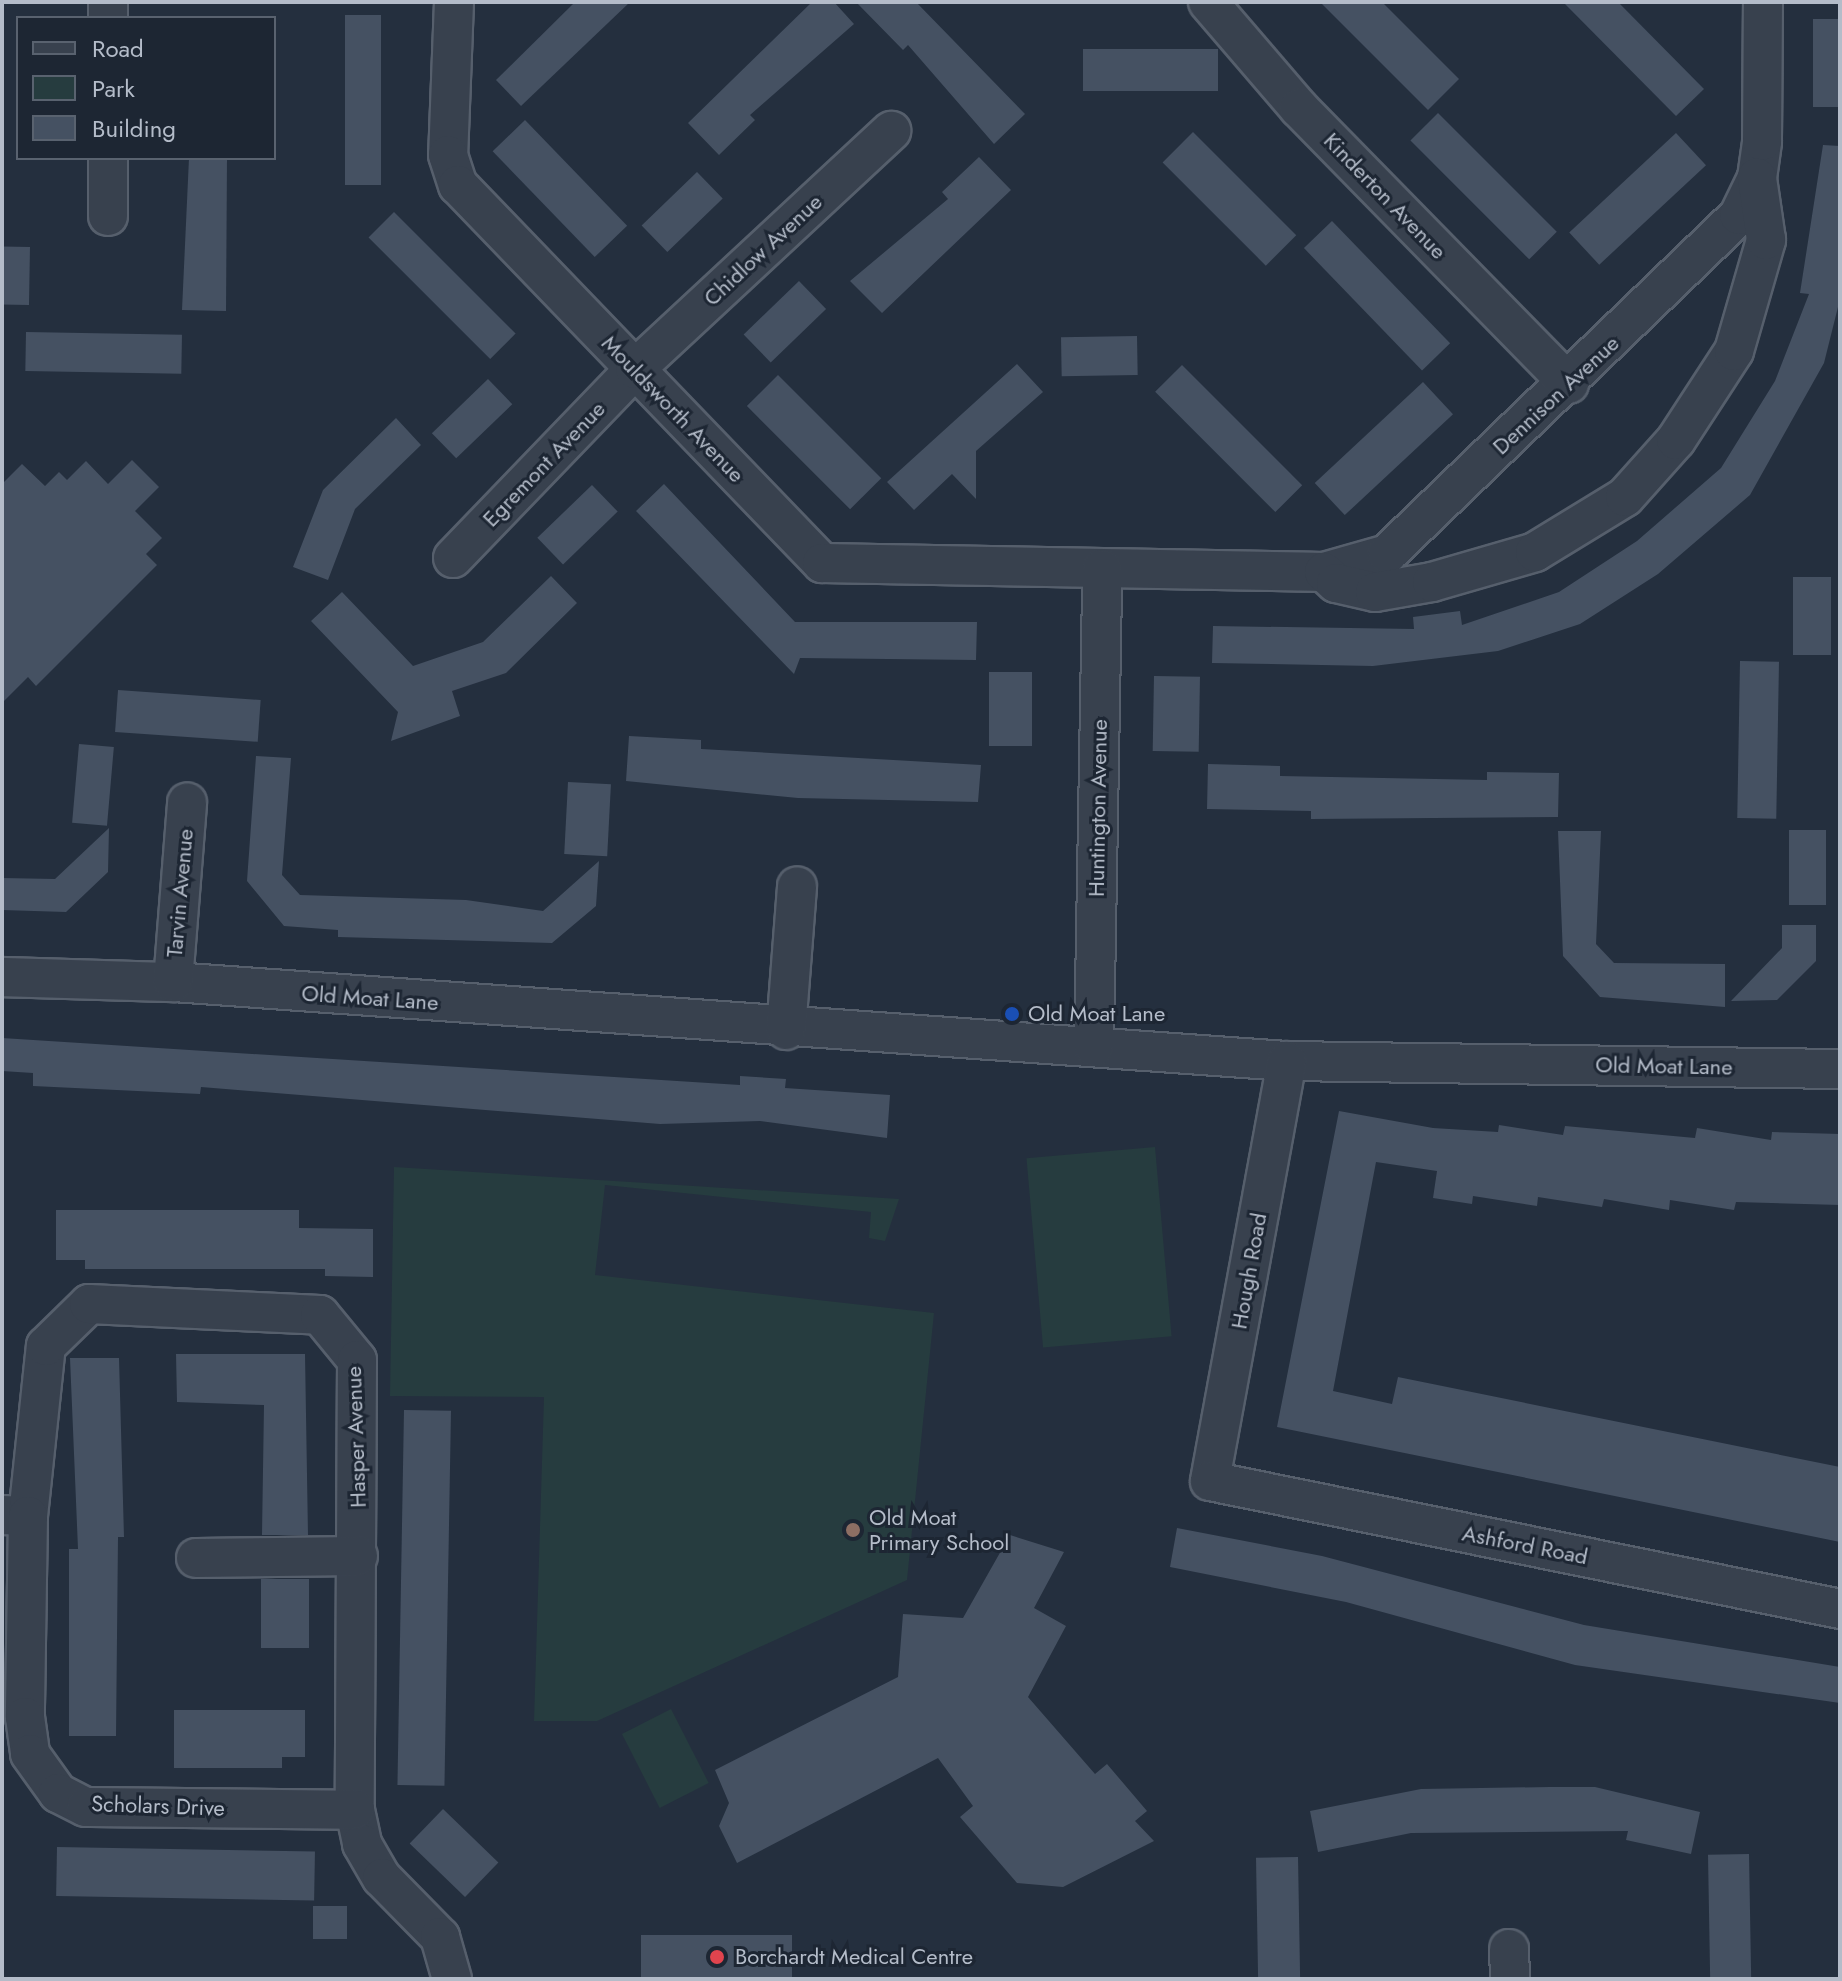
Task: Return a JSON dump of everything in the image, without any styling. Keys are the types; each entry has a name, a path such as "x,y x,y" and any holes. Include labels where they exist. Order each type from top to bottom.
{"street":[{"name":"Mouldsworth Avenue","path":"454,2 448,155 458,185 822,563 1102,569"},
{"name":"Kinderton Avenue","path":"1208,2 1299,108 1569,384"},
{"name":"Dennison Avenue","path":"1324,572 1336,583 1375,592 1432,582 1535,552 1625,497 1676,440 1734,351 1766,240 1757,178 1763,2"},
{"name":"Chidlow Avenue","path":"635,369 891,131"},
{"path":"108,160 108,216"},
{"name":"Dennison Avenue","path":"1102,569 1324,572 1387,554 1720,239 1757,178"},
{"name":"Egremont Avenue","path":"453,558 635,369"},
{"name":"Huntington Avenue","path":"1094,1047 1102,569"},
{"name":"Tarvin Avenue","path":"173,982 187,803"},
{"path":"786,1030 797,886"},
{"name":"Old Moat Lane","path":"2,977 173,982 786,1030 1287,1061 1840,1069"},
{"name":"Hough Road","path":"1210,1481 1287,1061"},
{"name":"Hasper Avenue","path":"15,1515 46,1346 89,1304 320,1315 357,1360 355,1810 362,1844 382,1878 440,1937 452,1979"},
{"name":"Ashford Road","path":"1210,1481 1840,1609"},
{"name":"Scholars Drive","path":"15,1515 25,1717 30,1754 58,1793 86,1807 355,1810"},
{"path":"196,1558 358,1556"}],"green space":[{"path":"1155,1147 1172,1336 1043,1348 1026,1158"},
{"path":"394,1167 899,1199 885,1241 869,1238 871,1212 605,1185 595,1275 934,1313 907,1580 597,1721 534,1721 544,1397 390,1396"},
{"path":"671,1709 709,1783 660,1808 622,1734"}],"building":[{"path":"575,2 630,2 521,106 496,80"},
{"path":"812,2 834,2 854,24 750,115 755,120 719,155 688,123"},
{"path":"856,2 916,2 1025,114 994,144 908,45 903,50"},
{"path":"1320,2 1382,2 1459,79 1428,110"},
{"path":"1563,2 1618,2 1704,89 1676,116"},
{"path":"345,15 381,15 381,185 345,185"},
{"path":"1813,19 1840,19 1840,107 1813,107"},
{"path":"1083,49 1218,49 1218,91 1083,91"},
{"path":"1438,113 1557,232 1529,259 1410,141"},
{"path":"525,120 627,226 595,257 493,151"},
{"path":"1193,132 1296,235 1266,266 1163,162"},
{"path":"1676,133 1706,165 1599,265 1569,233"},
{"path":"1823,145 1840,146 1840,299 1824,363 1750,495 1658,574 1580,624 1498,651 1373,666 1212,663 1213,626 1414,629 1413,617 1460,611 1462,625 1559,592 1637,541 1721,468 1775,381 1809,294 1800,293"},
{"path":"979,157 1011,190 882,313 850,281 948,199 942,192"},
{"path":"189,160 227,160 226,311 182,310"},
{"path":"697,172 723,199 667,252 642,225"},
{"path":"394,212 516,334 490,359 369,237"},
{"path":"1332,221 1450,343 1422,370 1304,248"},
{"path":"2,247 30,247 29,305 2,305"},
{"path":"799,281 826,309 771,363 744,334"},
{"path":"26,332 182,335 181,374 25,371"},
{"path":"1137,336 1138,375 1062,376 1061,337"},
{"path":"1017,364 1043,392 976,451 976,499 952,474 914,510 887,482"},
{"path":"1182,365 1302,485 1275,512 1155,392"},
{"path":"778,375 881,478 850,509 747,406"},
{"path":"488,379 512,404 456,458 432,433"},
{"path":"1423,382 1453,414 1345,515 1315,483"},
{"path":"396,418 421,445 355,509 328,580 293,567 323,490"},
{"path":"132,460 159,487 135,511 162,538 146,554 157,565 36,686 28,677 2,703 2,484 22,464 45,486 59,472 67,480 86,461 108,484"},
{"path":"664,484 795,622 977,622 976,660 800,658 794,674 636,511"},
{"path":"592,485 618,512 563,564 537,538"},
{"path":"551,576 577,603 506,673 452,691 460,716 391,741 398,712 311,621 342,592 413,666 483,642"},
{"path":"1793,577 1831,577 1831,655 1793,655"},
{"path":"1740,661 1779,662 1776,819 1737,818"},
{"path":"989,672 1032,672 1032,746 989,746"},
{"path":"1154,676 1200,677 1199,752 1153,751"},
{"path":"118,690 261,700 258,742 115,732"},
{"path":"629,736 701,740 701,749 981,765 978,802 798,798 626,781"},
{"path":"79,744 114,747 107,826 72,823"},
{"path":"256,756 291,758 282,875 300,895 466,900 543,911 599,861 596,906 552,943 338,937 338,930 284,926 247,881"},
{"path":"1208,764 1280,766 1280,776 1487,780 1487,772 1559,773 1558,817 1311,819 1311,811 1207,809"},
{"path":"568,782 611,784 607,856 564,854"},
{"path":"109,828 108,872 66,912 2,910 2,878 55,879"},
{"path":"1789,830 1826,830 1826,905 1789,905"},
{"path":"1558,831 1601,831 1596,944 1614,963 1725,964 1725,1007 1600,997 1563,956"},
{"path":"1782,925 1816,925 1816,961 1777,1000 1731,1001 1782,948"},
{"path":"2,1038 740,1085 740,1076 786,1079 785,1088 890,1095 887,1138 760,1121 660,1124 201,1087 200,1094 33,1086 33,1073 2,1071"},
{"path":"1339,1111 1433,1128 1498,1132 1499,1125 1563,1135 1565,1126 1695,1138 1697,1128 1771,1140 1772,1132 1840,1134 1840,1205 1736,1202 1734,1210 1670,1200 1669,1210 1604,1199 1602,1207 1538,1197 1537,1206 1473,1196 1472,1204 1433,1198 1437,1171 1376,1162 1333,1391 1392,1404 1398,1377 1840,1467 1840,1542 1277,1427"},
{"path":"56,1210 299,1210 299,1228 373,1229 373,1277 325,1276 325,1269 85,1269 85,1260 56,1260"},
{"path":"176,1354 305,1354 308,1535 262,1535 264,1405 177,1402"},
{"path":"70,1358 119,1358 124,1537 118,1537 116,1736 69,1736 69,1549 78,1549"},
{"path":"404,1410 451,1411 444,1786 397,1785"},
{"path":"1177,1528 1322,1556 1584,1625 1840,1667 1840,1703 1575,1665 1346,1602 1170,1567"},
{"path":"1010,1535 1064,1552 1034,1608 1066,1626 1028,1697 1095,1774 1107,1764 1147,1811 1135,1821 1154,1841 1063,1887 1017,1883 960,1817 973,1806 938,1758 737,1863 719,1826 729,1803 715,1770 898,1677 903,1614 963,1618"},
{"path":"261,1579 309,1579 309,1648 261,1648"},
{"path":"174,1710 305,1710 305,1757 282,1757 282,1768 174,1768"},
{"path":"1595,1787 1700,1812 1691,1854 1626,1840 1628,1831 1411,1833 1318,1852 1310,1811 1421,1789"},
{"path":"443,1809 498,1862 465,1897 410,1844"},
{"path":"57,1847 315,1852 314,1900 56,1896"},
{"path":"1749,1854 1751,1979 1710,1979 1708,1855"},
{"path":"1298,1857 1300,1979 1258,1979 1256,1858"},
{"path":"313,1906 347,1906 347,1939 313,1939"},
{"name":"Borchardt Medical Centre","path":"641,1935 792,1935 792,1979 641,1979"}],"place":[{"name":"Old Moat Lane","path":"1012,1014"},
{"name":"Old Moat Primary School","path":"853,1530"},
{"name":"Borchardt Medical Centre","path":"717,1957"}]}
